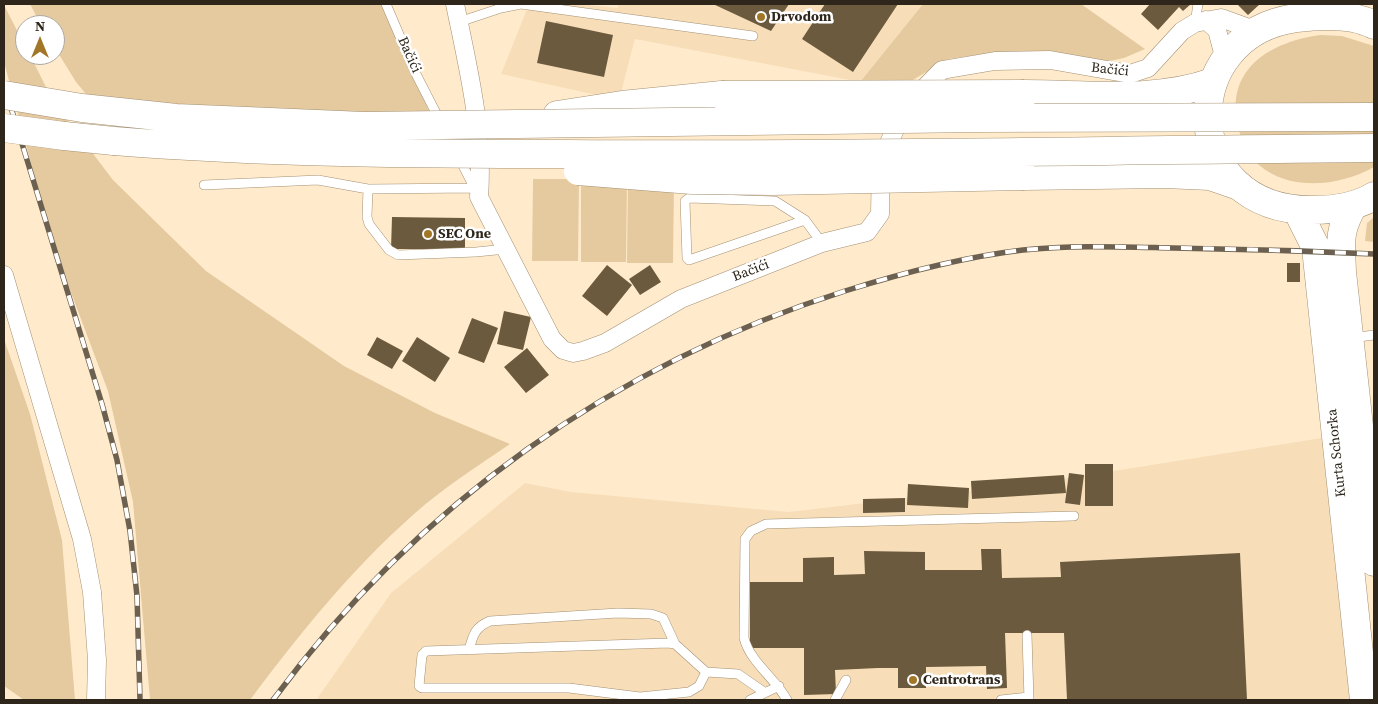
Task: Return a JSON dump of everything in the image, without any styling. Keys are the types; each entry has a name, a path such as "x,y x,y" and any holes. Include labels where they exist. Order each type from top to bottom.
{"main road":[{"path":"503,123 622,105 722,95 1165,95 1194,89 1219,71 1257,30 1289,12 1315,16 1334,10 1373,24"},
{"path":"1219,71 1208,103 1208,126 1213,148 1223,169 1239,186 1256,198 1277,206 1297,210 1324,210 1363,201"},
{"path":"4,96 82,108 216,121 364,126 503,123 1374,117"},
{"path":"4,128 114,141 226,149 671,155 1374,148"},
{"path":"114,141 198,158 504,166 692,180 772,181 1165,174 1210,176 1239,186"},
{"name":"Kurta Schorka","path":"1363,201 1343,223 1341,236 1342,272 1361,336 1364,471 1374,562"},
{"name":"Kurta Schorka","path":"1297,210 1316,248 1364,700"}],"street":[{"path":"455,4 474,92 481,171 477,192"},
{"path":"1201,21 1221,18 1257,30"},
{"path":"1201,21 1217,30 1219,71"},
{"name":"Bačići","path":"477,192 552,339 563,350 573,352 605,343 681,299 822,244 867,232 875,224 880,214 881,161 904,109 942,70 995,61 1050,60 1130,74 1148,68 1182,31 1201,21"},
{"path":"4,275 82,539 92,592 96,700"}],"lane":[{"name":"Bačići","path":"386,4 416,74 477,192"},
{"path":"459,22 501,8 521,4 754,36"},
{"path":"1198,4 1201,21"},
{"path":"204,184 318,180 368,189 477,192"},
{"path":"368,189 367,217 369,224 393,253 398,255 466,253 506,249"},
{"path":"805,220 690,260 687,258 685,202 689,198 776,201 805,220 822,244"},
{"path":"1364,471 1374,502"},
{"path":"787,700 779,686 754,658 746,646 744,638 745,539 751,531 766,524 1074,516"},
{"path":"469,650 476,630 479,626 490,621 618,613 651,614 663,618 675,644 706,672 738,674 764,692"},
{"path":"1001,700 1029,699 1027,635"},
{"path":"675,644 426,651 422,655 420,686 422,688 569,688 640,697 689,692 698,686 706,672"},
{"path":"835,700 846,680"},
{"path":"750,700 779,686"}],"shaded area":[{"path":"30,4 383,4 432,118 238,111 91,100 76,82 65,64 65,15 36,15"},
{"path":"529,4 577,4 618,8 618,4 923,4 860,82 635,39 619,100 501,74"},
{"path":"923,4 1081,4 1145,49 1124,58 1101,63 983,54 948,59 906,84 860,82"},
{"path":"4,5 15,26 15,65 35,65 53,101 113,180 206,271 344,366 435,413 510,444 437,495 391,535 328,602 250,700 150,700 133,502 108,391 52,242 4,62"},
{"path":"1320,35 1342,36 1374,46 1374,167 1331,182 1300,183 1271,174 1251,157 1245,147 1238,126 1236,106 1238,89 1245,74 1255,62 1269,52 1284,44"},
{"path":"533,179 579,179 578,261 532,261"},
{"path":"581,180 627,180 626,262 581,262"},
{"path":"628,181 674,181 673,263 627,263"},
{"path":"1374,217 1374,242 1365,241 1367,223"},
{"path":"4,339 30,414 62,540 75,700 24,700 4,686"},
{"path":"1334,436 1364,700 316,700 391,593 525,483 571,492 789,512 1044,482"}],"building":[{"name":"Drvodom","path":"713,4 789,4 771,31"},
{"path":"825,4 898,4 853,72 802,39"},
{"path":"1150,4 1191,4 1183,11 1179,7 1158,30 1141,14"},
{"path":"1237,4 1260,4 1248,15"},
{"path":"546,21 613,35 604,77 537,63"},
{"name":"SEC One","path":"392,217 465,218 465,249 391,249"},
{"path":"1287,263 1300,263 1300,282 1287,282"},
{"path":"607,265 632,285 607,316 582,296"},
{"path":"650,265 661,282 640,295 629,279"},
{"path":"504,311 531,317 523,350 497,344"},
{"path":"472,318 498,328 484,363 458,353"},
{"path":"377,337 403,351 392,369 367,355"},
{"path":"417,337 450,358 435,382 402,361"},
{"path":"527,348 549,375 526,393 504,367"},
{"path":"1085,464 1113,464 1113,506 1085,506"},
{"path":"1069,473 1084,475 1080,505 1065,503"},
{"path":"1064,475 1066,493 972,499 971,481"},
{"path":"908,484 969,488 968,508 907,505"},
{"path":"905,498 905,512 863,513 863,499"},
{"path":"981,549 1001,549 1002,578 1061,577 1060,562 1240,553 1247,700 1067,700 1064,633 1005,633 1007,688 987,689 986,666 926,667 926,688 898,688 898,668 878,668 835,670 836,694 804,695 804,648 750,648 750,582 803,582 803,558 834,557 834,575 865,574 864,551 925,552 925,570 982,570"}],"railway":[{"path":"4,85 102,404 117,460 130,531 137,596 140,700"},
{"path":"273,700 329,629 391,564 456,504 526,450 600,401 678,358 760,322 845,291 888,278 955,261 1023,250 1060,247 1116,247 1374,254"}],"place":[{"name":"Drvodom","path":"761,17"},
{"name":"SEC One","path":"428,234"},
{"name":"Centrotrans","path":"913,680"}]}
